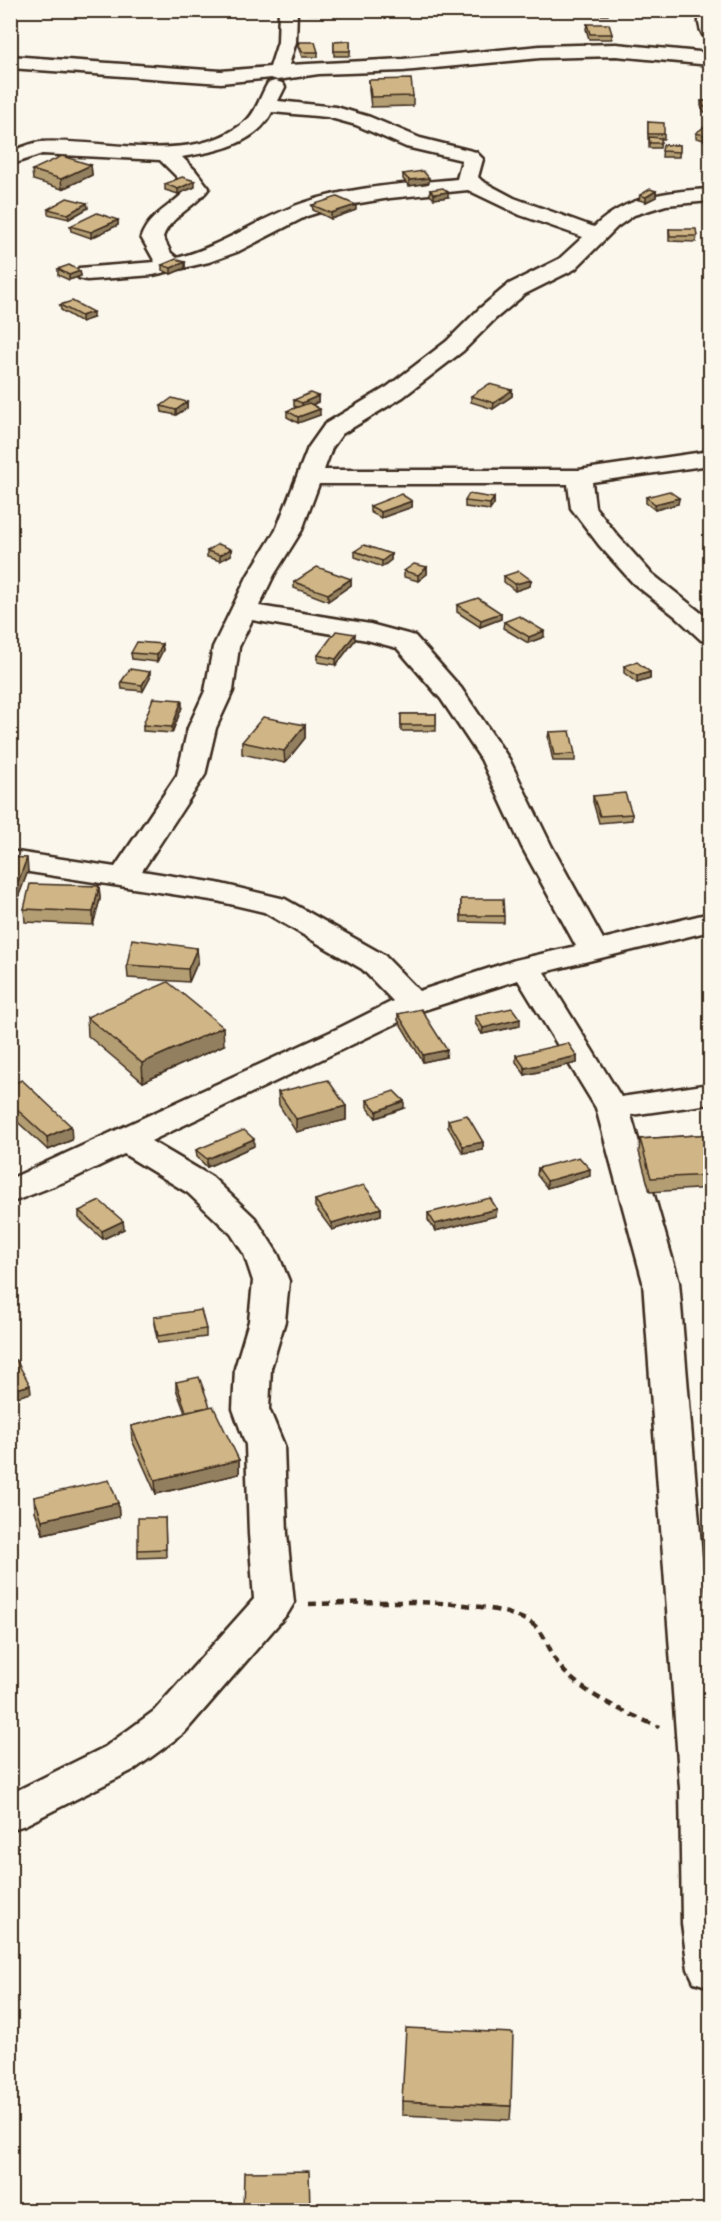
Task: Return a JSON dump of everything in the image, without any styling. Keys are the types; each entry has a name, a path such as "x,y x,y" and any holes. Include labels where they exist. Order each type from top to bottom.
{"street":[{"path":"10,159 40,148 166,154 201,148 234,138 258,120 278,81 287,42 288,10"},
{"path":"710,10 707,16 711,31"},
{"path":"10,62 221,77 563,51 616,50 711,59"},
{"path":"266,106 329,111 363,121 413,143 469,156 473,159 467,178 470,184"},
{"path":"166,154 193,178 199,188 193,197 154,228 152,237 162,256 173,265"},
{"path":"87,273 173,265 218,252 298,213 337,200 369,194 470,184 541,216 599,235"},
{"path":"123,877 191,775 202,728 219,691 226,647 261,575 289,530 320,448 333,429 395,392 455,346 487,314 517,289 567,264 627,211 650,202 711,195"},
{"path":"309,477 579,477 711,458"},
{"path":"579,477 584,508 608,540 642,578 711,634"},
{"path":"243,611 370,632 406,642 452,694 495,759 537,847 594,951"},
{"path":"10,860 217,892 274,905 373,962 413,1003"},
{"path":"10,1192 352,1035 413,1003 526,967 711,922"},
{"path":"526,967 612,1108 661,1282 702,1732 704,1924 711,1969"},
{"path":"612,1108 711,1094"},
{"path":"10,1813 120,1758 169,1722 274,1603 268,1534 266,1445 251,1409 253,1368 267,1321 271,1281 261,1254 243,1226 200,1185 126,1140"}],"path":[{"path":"274,1603 458,1604 508,1613 533,1624 546,1640 554,1660 568,1674 605,1701 702,1732"}],"building":[{"path":"587,24 609,24 612,34 590,34"},
{"path":"350,41 350,51 334,51 334,42"},
{"path":"298,42 315,42 318,52 302,52"},
{"path":"411,79 413,96 371,97 369,80"},
{"path":"701,101 711,101 711,107 704,107"},
{"path":"648,122 664,123 664,134 648,134"},
{"path":"704,127 711,128 711,130 704,135 696,133"},
{"path":"649,137 661,138 661,143 650,143"},
{"path":"663,145 680,145 680,152 662,151"},
{"path":"62,156 91,165 61,179 32,170"},
{"path":"423,171 429,178 409,180 403,174"},
{"path":"182,177 195,181 178,189 165,184"},
{"path":"443,188 448,192 434,194 430,190"},
{"path":"650,189 656,191 646,197 640,195"},
{"path":"337,197 356,205 331,213 312,205"},
{"path":"67,198 87,203 68,214 48,209"},
{"path":"97,213 118,220 91,232 70,226"},
{"path":"669,229 696,229 697,236 670,236"},
{"path":"176,259 185,262 171,268 162,265"},
{"path":"69,265 80,271 69,275 58,269"},
{"path":"72,301 93,312 81,316 60,305"},
{"path":"489,384 512,390 494,403 471,396"},
{"path":"310,393 318,396 302,403 294,400"},
{"path":"172,398 187,402 176,410 161,406"},
{"path":"309,403 320,409 298,417 287,411"},
{"path":"669,491 679,498 655,504 646,497"},
{"path":"401,494 412,501 381,512 370,506"},
{"path":"469,494 494,498 490,504 465,501"},
{"path":"218,544 231,549 220,555 207,551"},
{"path":"364,545 391,554 382,561 355,551"},
{"path":"414,564 427,567 418,575 404,571"},
{"path":"317,567 351,579 328,594 294,582"},
{"path":"519,571 531,580 515,584 504,576"},
{"path":"478,598 501,613 481,620 457,605"},
{"path":"519,616 544,631 529,637 504,622"},
{"path":"336,631 355,634 336,659 318,655"},
{"path":"137,642 162,644 157,655 131,653"},
{"path":"637,662 650,672 637,676 624,666"},
{"path":"130,669 150,672 142,685 121,682"},
{"path":"153,698 182,700 172,727 143,725"},
{"path":"401,714 436,714 436,725 401,725"},
{"path":"263,717 305,725 284,751 242,742"},
{"path":"570,731 575,754 554,755 549,732"},
{"path":"625,793 632,814 600,816 593,796"},
{"path":"10,857 27,858 13,895 10,895"},
{"path":"30,884 99,886 93,912 24,909"},
{"path":"461,899 503,899 504,916 461,916"},
{"path":"132,939 197,948 188,969 127,965"},
{"path":"168,982 223,1027 142,1063 87,1017"},
{"path":"512,1008 520,1019 483,1028 475,1016"},
{"path":"421,1009 447,1050 423,1055 398,1014"},
{"path":"568,1043 577,1056 525,1068 516,1055"},
{"path":"22,1080 71,1126 47,1137 10,1103 10,1085"},
{"path":"328,1080 346,1106 296,1119 278,1092"},
{"path":"394,1091 404,1101 377,1111 367,1100"},
{"path":"467,1115 483,1142 463,1146 448,1120"},
{"path":"244,1130 254,1139 207,1159 196,1150"},
{"path":"711,1134 711,1175 651,1178 640,1139"},
{"path":"579,1157 590,1169 547,1181 538,1168"},
{"path":"364,1185 381,1208 332,1223 315,1200"},
{"path":"490,1198 497,1209 435,1224 428,1213"},
{"path":"100,1201 123,1221 102,1231 79,1211"},
{"path":"201,1310 206,1329 158,1336 154,1317"},
{"path":"16,1360 30,1385 10,1391 10,1362"},
{"path":"199,1377 210,1407 186,1411 176,1382"},
{"path":"213,1406 239,1460 155,1480 131,1426"},
{"path":"109,1480 118,1503 42,1520 34,1497"},
{"path":"138,1518 165,1518 166,1549 138,1550"},
{"path":"406,2028 513,2033 511,2106 402,2101"},
{"path":"309,2171 310,2210 243,2211 244,2172"}]}
